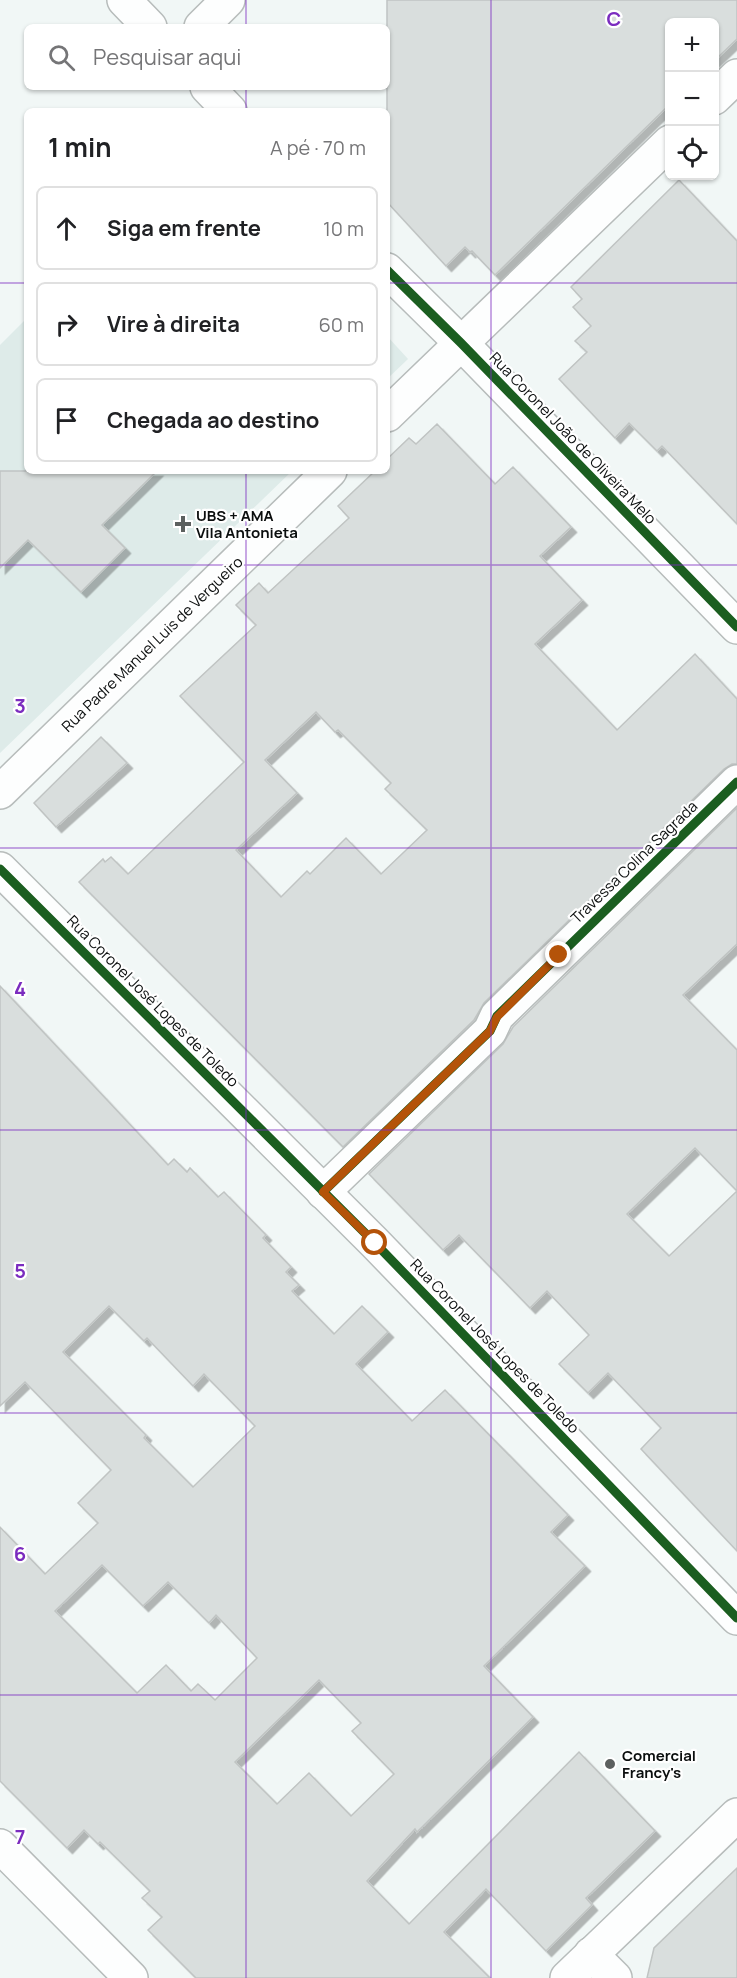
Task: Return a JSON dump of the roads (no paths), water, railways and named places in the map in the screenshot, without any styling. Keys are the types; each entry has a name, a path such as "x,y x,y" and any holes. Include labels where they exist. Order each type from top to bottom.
{"street":[{"path":"124,0 147,24"},
{"path":"204,24 228,0"},
{"path":"719,93 737,76"},
{"path":"210,90 227,108"},
{"path":"390,412 665,146"},
{"name":"Rua Coronel João de Oliveira Melo","path":"390,273 737,627"},
{"name":"Rua Padre Manuel Luis de Vergueiro","path":"0,792 327,474"},
{"name":"Travessa Colina Sagrada","path":"323,1192 490,1031 497,1017 737,782"},
{"name":"Rua Coronel José Lopes de Toledo","path":"0,869 323,1192 737,1618"},
{"path":"567,1978 737,1815"},
{"path":"0,1846 131,1978"},
{"path":"591,1954 615,1978"}],"place":[{"name":"UBS + AMA Vila Antonieta","path":"183,524"},
{"name":"Comercial Francy's","path":"610,1764"}]}
